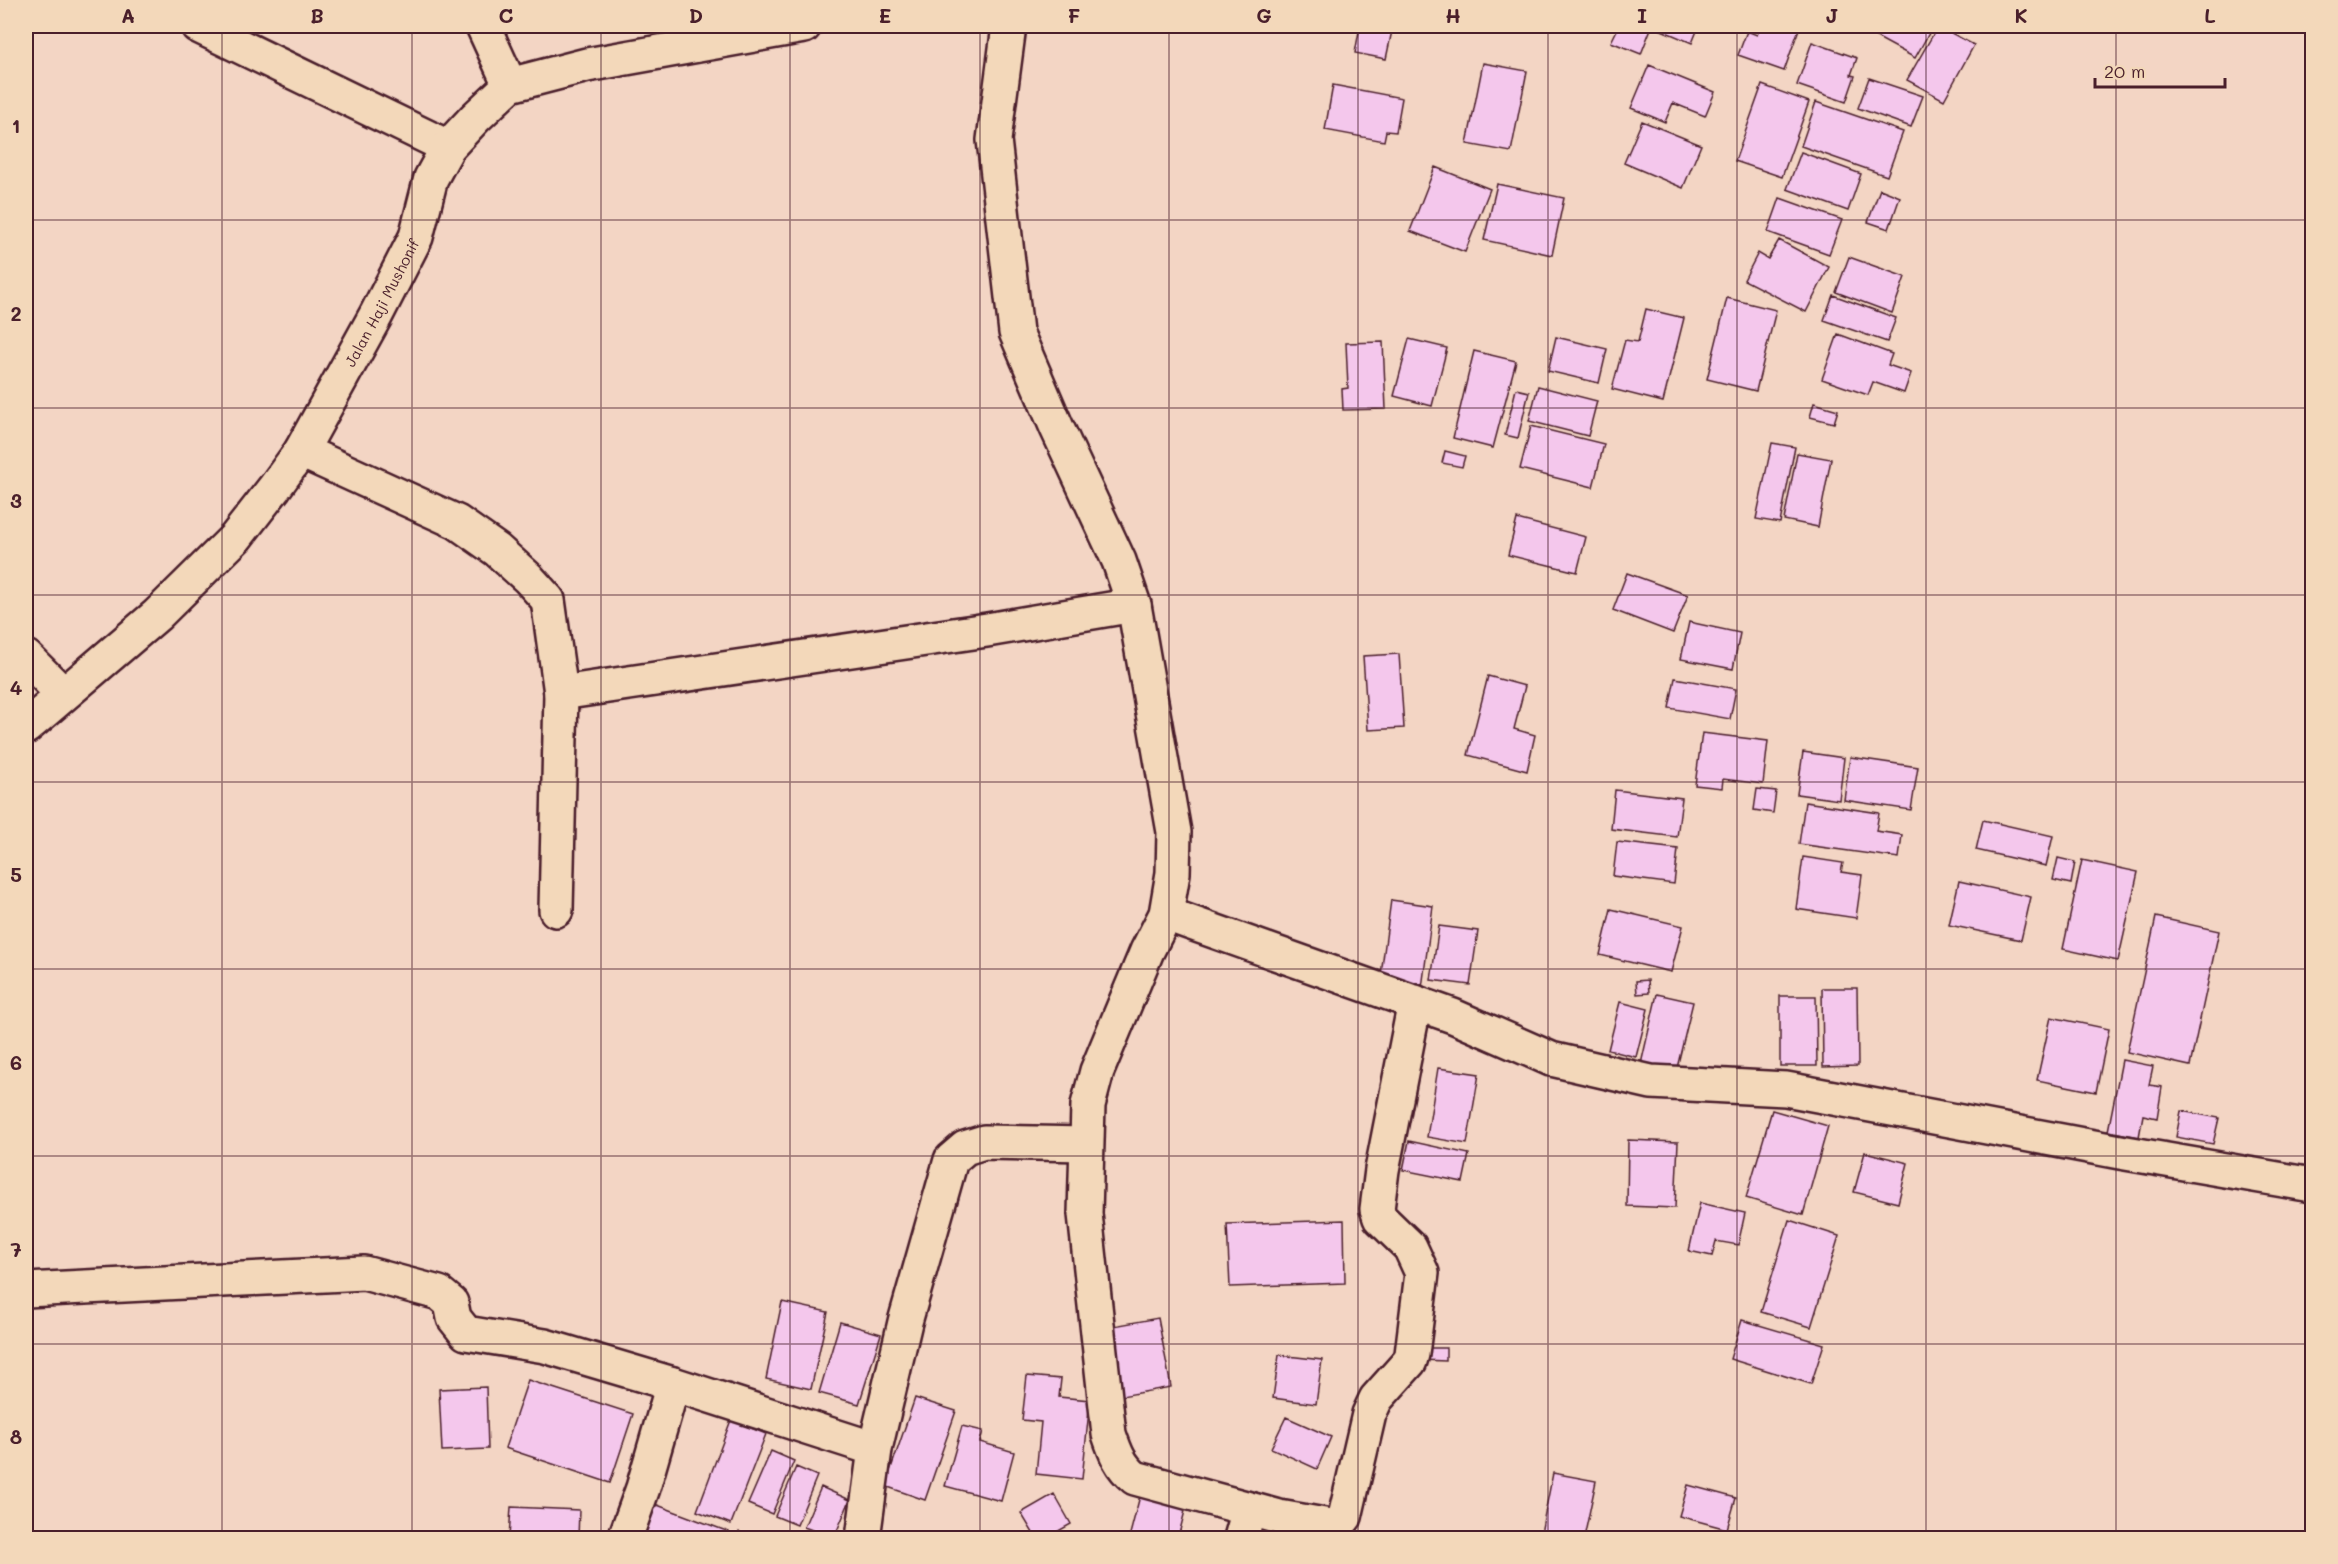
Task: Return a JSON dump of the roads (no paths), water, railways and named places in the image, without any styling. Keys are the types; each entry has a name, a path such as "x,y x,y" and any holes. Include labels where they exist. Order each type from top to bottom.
{"street":[{"path":"198,26 448,147"},
{"path":"483,26 510,85"},
{"name":"Jalan Haji Mushonif","path":"26,727 158,615 236,537 301,451 416,237 431,178 448,147 510,85 587,65 804,26"},
{"path":"1009,26 994,140 1016,332 1057,428 1119,561 1134,605 1174,832 1173,873 1166,914 1147,951 1096,1071 1089,1105 1086,1144 1085,1214 1109,1434 1118,1459 1125,1470 1136,1478 1245,1524 1324,1525 1343,1530 1369,1414 1376,1399 1410,1361 1412,1354 1422,1273 1410,1247 1380,1218 1377,1209 1382,1170 1415,1002"},
{"path":"301,451 457,522 497,550 548,600 561,693 556,910"},
{"path":"561,693 987,630 1134,605"},
{"path":"26,657 63,694"},
{"path":"1166,914 1454,1016 1551,1059 1651,1082 1786,1089 2120,1152 2313,1185"},
{"path":"863,1539 875,1449 905,1322 951,1160 965,1148 984,1142 1086,1144"},
{"path":"26,1290 364,1273 439,1293 451,1303 454,1318 466,1333 545,1346 673,1384 875,1449"},
{"path":"625,1539 643,1488 673,1384"}]}
